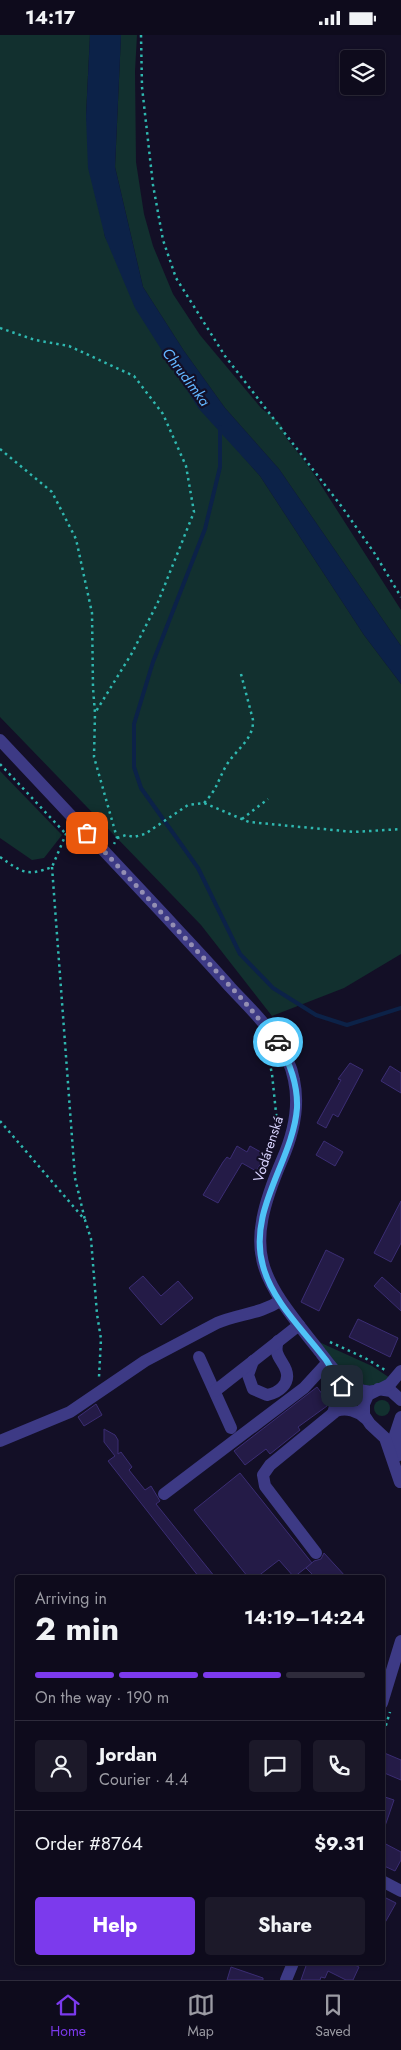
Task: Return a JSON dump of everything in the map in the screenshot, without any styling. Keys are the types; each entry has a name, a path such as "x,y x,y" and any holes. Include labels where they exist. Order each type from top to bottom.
{"street":[{"name":"Vodárenská","path":"0,740 201,955 278,1042 294,1079 297,1107 294,1124 267,1200 261,1231 260,1253 262,1265 280,1301 328,1363 342,1386 359,1404 367,1420 385,1438 401,1484"},
{"path":"0,1441 70,1412 145,1361 227,1318 262,1311 280,1301"},
{"path":"214,1391 299,1325"},
{"path":"253,1361 248,1375 253,1389 267,1395 280,1390 285,1383 287,1374 276,1353 278,1341"},
{"path":"199,1357 232,1428"},
{"name":"Vodárenská","path":"328,1363 353,1386 366,1391 391,1391 401,1400"},
{"path":"164,1494 304,1388 328,1363"},
{"path":"367,1420 364,1401 376,1390 390,1384 398,1374"},
{"path":"333,1413 342,1386"},
{"path":"316,1553 265,1486 263,1475 270,1465 333,1413 345,1409 360,1413 367,1420 382,1429 394,1425 401,1417"},
{"path":"401,1417 395,1435 401,1484"},
{"path":"385,1693 401,1641"},
{"path":"385,1883 401,1891"},
{"path":"286,1980 292,1965"}],"path":[{"path":"141,35 142,87 153,185 163,240 176,278 225,356 342,507 375,554 401,597"},
{"path":"0,328 35,340 69,346 134,376 163,414 186,466 194,512 158,601 141,636 96,713"},
{"path":"0,449 52,491 76,539 92,613 93,688 96,713 94,757 117,838 126,835 134,837 145,834 188,805 204,803 250,822 354,833 401,829"},
{"path":"204,803 215,791 226,765 248,739 253,728 253,720 240,674"},
{"path":"0,764 66,834 74,836"},
{"path":"242,819 268,799"},
{"path":"76,821 66,834 52,867 75,1177 91,1239 101,1339 99,1392"},
{"path":"0,857 22,871 36,873 52,867"},
{"path":"261,1036 260,1046 269,1060 272,1073 278,1140"},
{"path":"0,1121 85,1220"},
{"path":"311,1341 319,1337 398,1374"}],"green space":[{"path":"0,35 90,35 86,116 105,237 233,445 260,476 364,635 401,684 401,954 344,988 272,1016 201,925 0,717"},
{"path":"121,35 137,35 135,71 136,162 144,214 153,246 173,294 200,335 261,408 280,423 287,439 310,468 401,610 401,646 279,469 225,408 184,351 143,287 115,167"},
{"path":"0,771 62,835 44,858 32,860 0,838"},
{"path":"319,1342 372,1366 390,1378 379,1384 368,1385 358,1383 341,1369"},
{"path":"379,1400 385,1400 390,1405 388,1414 379,1416 374,1411 374,1405"}],"water":[{"name":"Chrudimka","path":"90,35 121,35 115,167 143,287 184,351 225,408 279,469 401,646 401,684 364,635 260,476 199,409 135,308 105,237 88,168 86,116"}],"building":[{"path":"350,1063 363,1070 338,1117 333,1114 326,1128 317,1123 341,1080 338,1079"},
{"path":"390,1066 401,1073 401,1093 381,1081"},
{"path":"324,1141 343,1152 335,1166 316,1155"},
{"path":"237,1146 247,1152 250,1146 266,1155 256,1171 242,1163 218,1203 203,1195 223,1162 227,1157 230,1159"},
{"path":"401,1201 401,1243 391,1262 374,1253"},
{"path":"326,1250 344,1259 319,1311 301,1302"},
{"path":"143,1276 161,1296 178,1281 193,1298 161,1325 129,1288"},
{"path":"382,1277 401,1294 401,1311 374,1286"},
{"path":"358,1319 398,1338 390,1357 349,1337"},
{"path":"317,1387 328,1402 327,1406 298,1427 300,1430 270,1454 266,1449 245,1465 234,1451"},
{"path":"96,1404 102,1415 84,1426 78,1417"},
{"path":"104,1429 115,1435 118,1440 118,1454 121,1452 132,1467 129,1470 145,1490 151,1486 160,1501 156,1504 213,1575 197,1575 108,1461 115,1456 104,1442"},
{"path":"240,1473 312,1563 297,1575 292,1575 279,1560 260,1575 246,1575 194,1510"},
{"path":"324,1553 344,1575 313,1575 306,1568 314,1561 321,1559"},
{"path":"385,1753 401,1760 401,1780 385,1773"},
{"path":"385,1797 394,1800 385,1826"},
{"path":"385,1844 401,1852 401,1860 395,1871 385,1866"},
{"path":"385,1898 396,1903 385,1923"},
{"path":"306,1965 355,1965 359,1967 353,1980 346,1980 328,1971 325,1978 321,1977 320,1980 301,1980"},
{"path":"231,1967 263,1978 263,1980 227,1980"}],"waterway":[{"path":"220,427 220,467 205,529 153,662 134,724 134,767 141,788 198,868 240,954 273,988 316,1015 347,1025 401,1008"}],"way so far":[{"path":"87,833 243,1000 278,1042"}],"route":[{"path":"278,1042 285,1054 294,1079 297,1107 291,1137 267,1200 263,1217 260,1244 262,1265 280,1301 328,1363 342,1386"}]}
